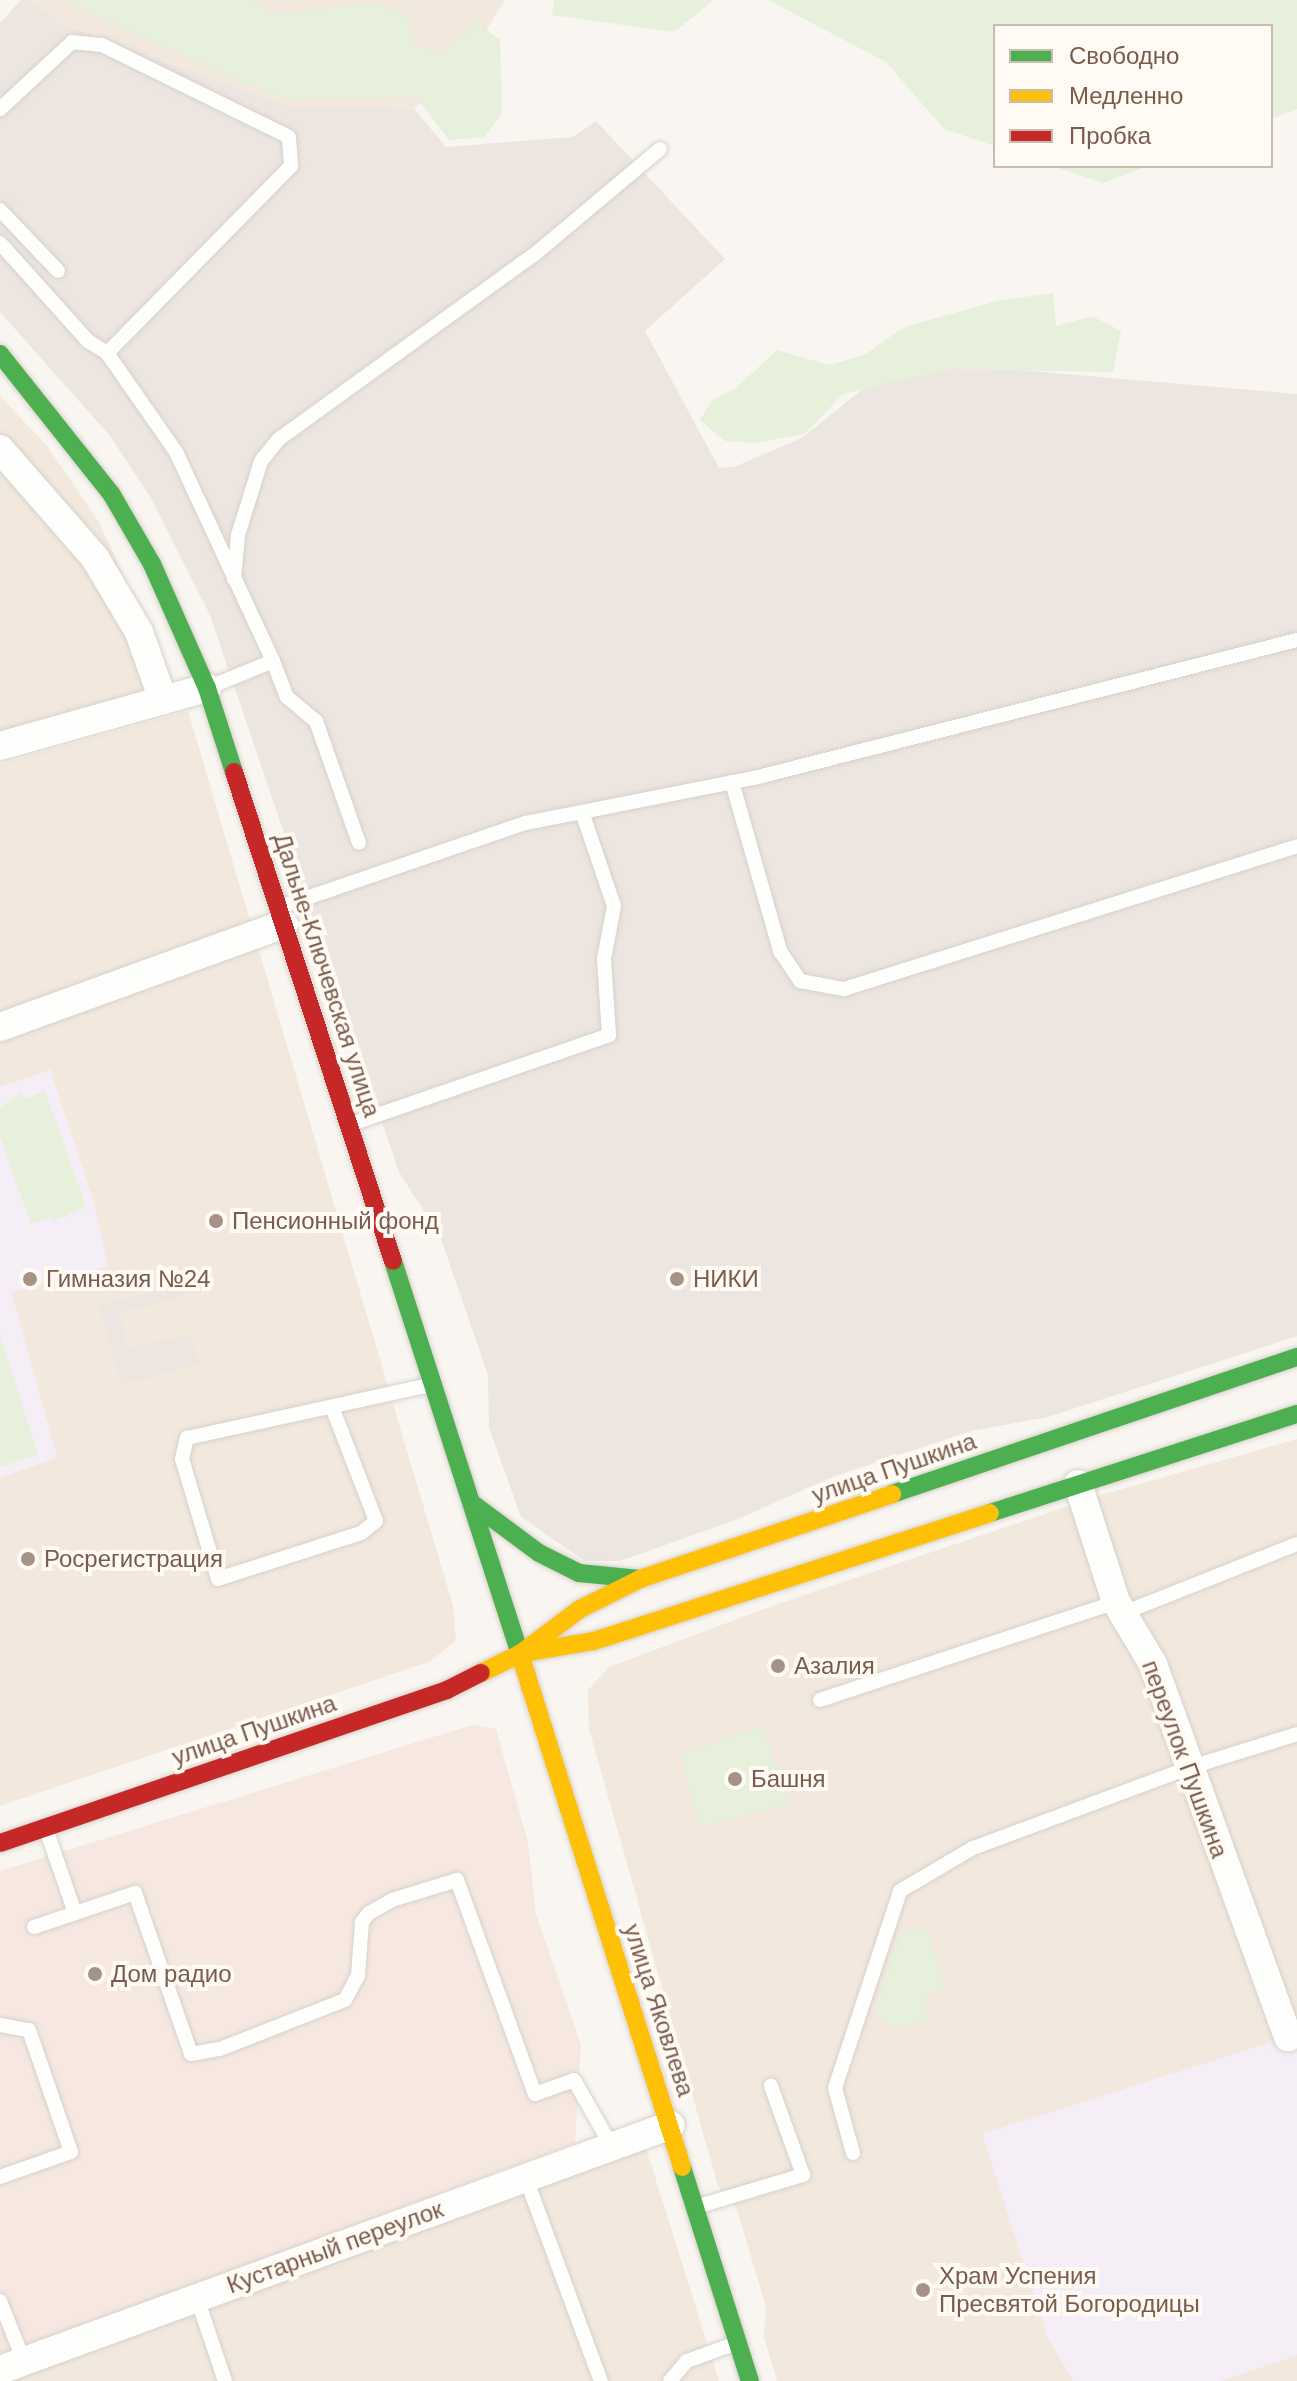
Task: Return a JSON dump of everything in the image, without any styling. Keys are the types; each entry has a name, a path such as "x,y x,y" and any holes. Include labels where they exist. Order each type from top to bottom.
{"main road":[{"name":"Дальне-Ключевская улица","path":"0,354 112,495 152,564 207,688 351,1124 520,1654"},
{"name":"улица Пушкина","path":"0,1843 447,1690 520,1654 580,1609 640,1579 1297,1357"},
{"name":"улица Пушкина","path":"520,1654 594,1641 1297,1414"},
{"path":"473,1504 539,1553 570,1569 640,1579"},
{"name":"улица Яковлева","path":"520,1654 750,2381"}],"street":[{"path":"0,449 95,558 139,632 163,700"},
{"path":"0,746 207,688"},
{"path":"0,1027 282,916"},
{"name":"переулок Пушкина","path":"1078,1484 1118,1608 1153,1664 1188,1768 1288,2037"},
{"name":"Кустарный переулок","path":"12,2366 671,2125"}],"lane":[{"path":"0,109 72,42 102,45 289,137 291,166 107,353"},
{"path":"234,579 238,535 261,461 279,439 535,254 660,149"},
{"path":"0,210 58,271"},
{"path":"0,243 88,341 107,353 176,452 287,697 316,721 359,843"},
{"path":"282,916 526,823 732,782 1297,640"},
{"path":"207,688 273,661"},
{"path":"732,782 780,951 800,981 844,989 1297,846"},
{"path":"351,1124 609,1035 604,959 614,906 582,812"},
{"path":"332,1407 376,1521 361,1533 218,1579 182,1459 187,1438 434,1384"},
{"path":"820,1700 1118,1608 1297,1544"},
{"path":"853,2153 835,2088 900,1891 973,1848 1188,1768 1297,1734"},
{"path":"45,1827 75,1913"},
{"path":"34,1927 135,1893 191,2054 220,2049 345,2000 358,1976 360,1932 369,1913 392,1900 457,1880 535,2094 574,2080 611,2145"},
{"path":"0,2025 29,2030 71,2152 0,2177"},
{"path":"696,2207 803,2175 771,2086"},
{"path":"525,2176 601,2381"},
{"path":"197,2298 225,2381"},
{"path":"0,2301 12,2366"},
{"path":"670,2381 687,2361 738,2343"}],"shaded area":[{"path":"21,0 29,0 60,23 287,106 414,109 446,147 573,137 596,121 725,259 645,331 719,468 734,467 802,438 879,376 949,364 1297,394 1297,1336 1048,1417 971,1431 835,1476 738,1519 620,1561 585,1561 521,1517 489,1428 488,1375 440,1236 399,1172 210,615 151,498 110,436 0,312 0,23"},
{"path":"29,0 505,0 474,50 414,109 287,106 60,23"},
{"path":"0,396 47,446 99,522 175,687 0,734"},
{"path":"188,711 453,1606 456,1640 431,1661 0,1806 0,1478 57,1457 11,1292 108,1265 50,1070 0,1087 0,764"},
{"name":"Гимназия №24","path":"50,1070 94,1203 108,1266 11,1292 57,1457 0,1478 0,1087"},
{"path":"201,1278 204,1290 119,1314 128,1347 191,1335 199,1364 121,1385 99,1306"},
{"path":"1297,1439 1297,2381 777,2381 764,2337 766,2307 737,2210 718,2186 589,1729 588,1690 609,1667 775,1605 1101,1495"},
{"path":"472,1725 496,1729 528,1842 536,1914 581,2045 575,2143 0,2356 0,1871"},
{"path":"1297,2034 1297,2355 1221,2381 1073,2381 1048,2338 982,2134"},
{"path":"645,2145 719,2381 0,2381"}],"green space":[{"path":"61,0 254,0 271,14 370,3 406,13 415,43 440,56 476,22 500,40 502,114 484,137 449,140 416,97 280,99"},
{"path":"554,0 714,0 674,32 552,15"},
{"path":"768,0 1297,0 1297,109 1273,118 1273,24 993,24 993,145 944,129 886,62"},
{"path":"1058,168 1143,168 1103,183"},
{"path":"1053,293 1056,326 1092,316 1121,331 1113,372 950,369 843,394 805,434 755,443 725,441 700,420 712,400 735,389 777,350 829,365 864,355 904,327 997,301"},
{"path":"45,1091 86,1206 54,1221 52,1217 31,1224 0,1137 0,1107 21,1093 24,1099"},
{"path":"0,1335 38,1455 0,1467"},
{"path":"763,1726 788,1804 700,1828 680,1755"},
{"path":"921,1928 929,1934 946,1989 923,1997 930,2019 900,2027 886,2024 876,2013 895,1945 909,1929"}],"traffic: fast":[{"path":"0,354 112,495 152,564 207,688 234,772"},
{"path":"393,1261 520,1654"},
{"path":"892,1494 1297,1357"},
{"path":"990,1513 1297,1414"},
{"path":"473,1504 539,1553 579,1573 640,1579"},
{"path":"682,2167 750,2381"}],"traffic: slow":[{"path":"520,1654 580,1609 640,1579 892,1494"},
{"path":"530,1652 594,1641 990,1513"},
{"path":"481,1673 520,1654 682,2167"}],"traffic: jam":[{"path":"234,772 393,1261"},
{"path":"0,1843 447,1690 481,1673"}],"place":[{"name":"Пенсионный фонд","path":"216,1221"},
{"name":"Гимназия №24","path":"30,1279"},
{"name":"НИКИ","path":"677,1279"},
{"name":"Росрегистрация","path":"28,1559"},
{"name":"Азалия","path":"778,1666"},
{"name":"Башня","path":"735,1779"},
{"name":"Дом радио","path":"95,1974"},
{"name":"Храм Успения Пресвятой Богородицы","path":"923,2290"}]}
